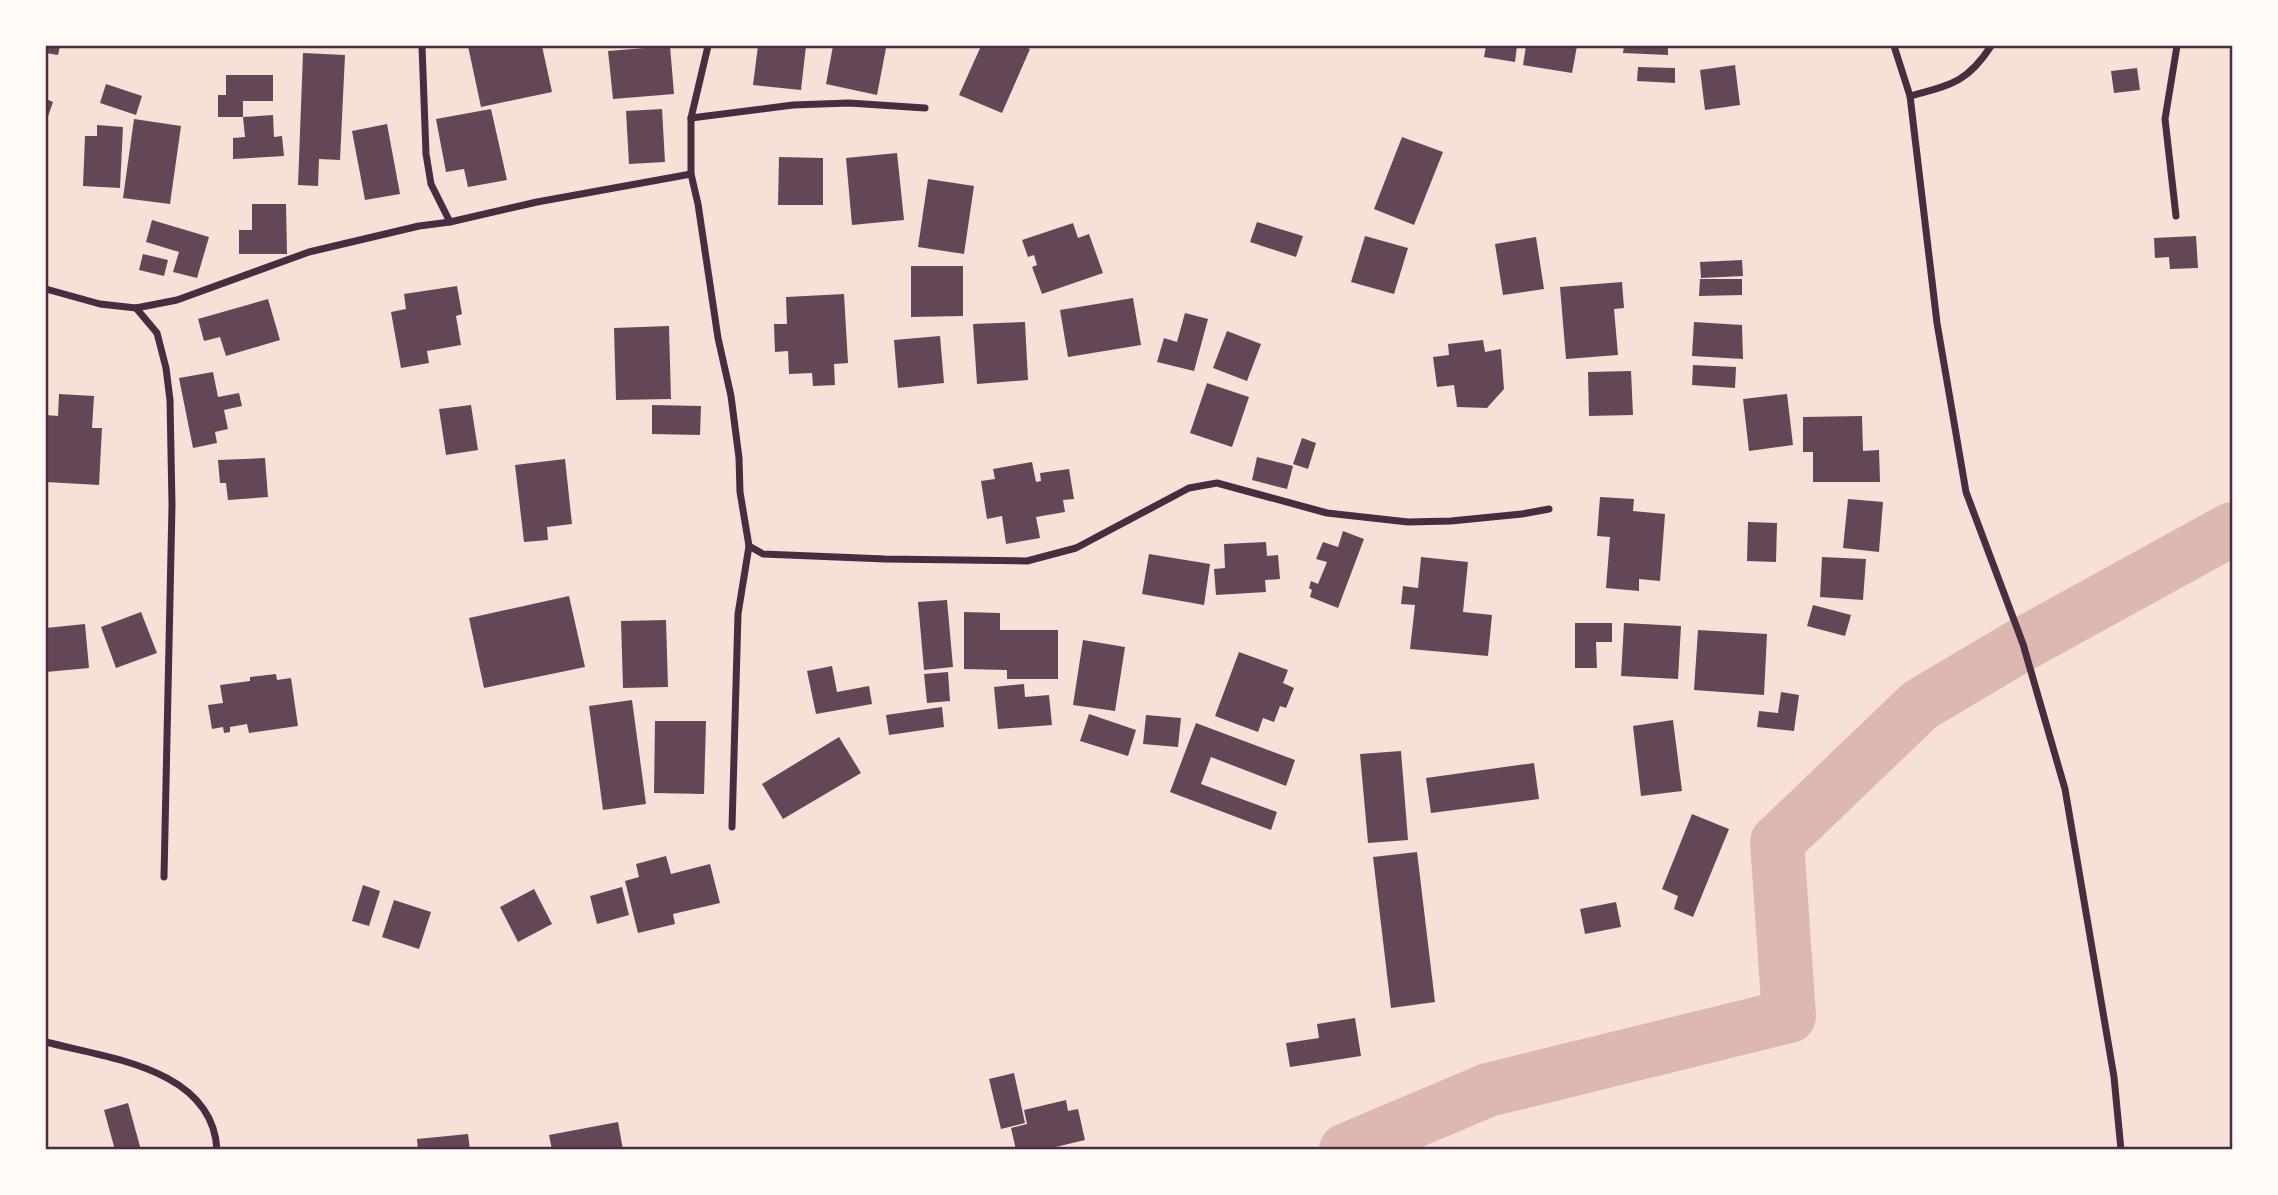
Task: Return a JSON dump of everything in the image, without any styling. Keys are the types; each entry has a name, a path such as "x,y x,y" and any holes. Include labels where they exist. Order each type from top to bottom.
{"street":[{"path":"422,46 426,154 431,184 450,222"},
{"path":"708,46 691,118 691,174 718,338 731,396 739,458 740,492 749,546 738,614 732,827"},
{"path":"1894,46 1910,96 1937,323 1966,492 2023,644 2065,789 2114,1077 2121,1150"},
{"path":"1910,96 1952,84 1978,65 1991,46"},
{"path":"2176,216 2165,119 2177,46"},
{"path":"691,118 793,105 849,103 925,108"},
{"path":"46,289 100,304 136,307 177,300 309,252 419,226 691,174"},
{"path":"136,307 157,333 166,368 170,400 172,505 164,877"},
{"path":"749,546 762,554 776,556 1027,561 1076,548 1189,488 1217,483 1327,513 1408,522 1451,521 1549,509"},
{"path":"46,1042 128,1062 175,1081 205,1107 217,1135 218,1150"}],"building":[{"path":"46,46 60,46 58,55 46,53"},
{"path":"468,46 542,46 552,92 481,107"},
{"path":"670,46 674,94 613,99 608,51"},
{"path":"758,46 806,46 801,90 753,85"},
{"path":"833,46 886,48 877,95 826,84"},
{"path":"981,46 1022,46 1030,49 1002,113 959,95"},
{"path":"1486,46 1517,46 1515,62 1484,57"},
{"path":"1526,46 1577,46 1572,73 1523,65"},
{"path":"1624,46 1668,46 1668,55 1623,53"},
{"path":"303,53 345,55 340,160 319,159 318,186 298,185"},
{"path":"1735,65 1740,105 1705,110 1700,70"},
{"path":"1638,67 1675,68 1675,83 1637,81"},
{"path":"2137,68 2140,90 2114,93 2111,71"},
{"path":"226,75 273,75 273,101 243,101 243,117 218,117 218,95 226,95"},
{"path":"106,84 142,96 136,115 100,103"},
{"path":"46,99 53,102 46,122"},
{"path":"491,109 507,180 468,187 464,169 446,172 436,119"},
{"path":"662,109 665,162 629,164 626,111"},
{"path":"273,115 274,137 282,136 284,156 233,159 233,138 245,137 243,117"},
{"path":"134,119 181,126 170,204 123,198"},
{"path":"387,124 400,194 365,200 352,131"},
{"path":"97,125 123,127 120,188 83,186 85,136 97,136"},
{"path":"1402,137 1443,152 1414,225 1374,209"},
{"path":"897,153 904,220 852,225 846,158"},
{"path":"779,157 823,158 823,205 778,205"},
{"path":"928,179 974,186 964,254 918,247"},
{"path":"252,204 286,204 287,254 239,254 239,230 252,230"},
{"path":"152,220 209,237 197,278 173,272 179,252 146,242"},
{"path":"1257,222 1303,236 1296,257 1250,242"},
{"path":"1073,223 1078,238 1089,234 1103,273 1042,294 1032,267 1037,265 1034,255 1028,257 1022,240"},
{"path":"1365,236 1408,248 1394,294 1351,282"},
{"path":"2196,236 2198,268 2170,269 2169,257 2155,258 2154,238"},
{"path":"1536,237 1544,289 1503,295 1495,244"},
{"path":"143,254 168,260 164,276 139,270"},
{"path":"1742,260 1743,276 1701,278 1700,262"},
{"path":"911,266 963,266 963,316 911,317"},
{"path":"1700,279 1742,279 1742,295 1699,296"},
{"path":"1622,282 1624,308 1614,309 1618,355 1566,359 1560,287"},
{"path":"457,286 462,314 456,316 461,345 427,351 429,363 401,368 391,312 406,309 404,294"},
{"path":"844,294 848,363 834,364 835,385 813,386 812,373 789,374 788,351 775,352 774,324 787,324 786,297"},
{"path":"1133,298 1141,345 1068,357 1060,310"},
{"path":"268,299 280,340 226,356 220,337 204,341 198,319"},
{"path":"1185,313 1208,319 1194,371 1157,362 1164,338 1177,342"},
{"path":"1025,322 1028,380 977,384 973,324"},
{"path":"1694,322 1742,325 1743,359 1692,356"},
{"path":"669,326 671,399 616,400 614,328"},
{"path":"1227,331 1261,344 1247,381 1213,368"},
{"path":"940,336 944,383 898,388 894,340"},
{"path":"1483,340 1485,352 1501,349 1504,389 1487,408 1457,407 1454,385 1437,387 1433,357 1449,355 1448,344"},
{"path":"1693,365 1736,367 1735,388 1692,385"},
{"path":"1631,371 1633,415 1589,416 1588,372"},
{"path":"213,372 218,397 239,393 242,406 224,410 228,429 215,432 217,443 193,448 179,378"},
{"path":"1207,383 1249,397 1232,447 1190,433"},
{"path":"59,394 94,396 92,428 102,428 99,485 46,482 46,415 58,416"},
{"path":"1787,394 1793,445 1749,451 1743,399"},
{"path":"471,405 478,450 446,455 439,409"},
{"path":"652,405 701,406 700,435 652,434"},
{"path":"1862,416 1863,451 1879,450 1880,482 1813,482 1813,452 1803,452 1803,417"},
{"path":"1302,438 1316,443 1308,469 1293,464"},
{"path":"1257,457 1293,466 1287,489 1252,480"},
{"path":"265,458 268,497 228,500 226,483 220,483 218,460"},
{"path":"565,459 572,524 547,527 548,540 524,542 515,465"},
{"path":"1032,462 1036,482 1041,481 1040,473 1069,469 1074,499 1063,500 1065,512 1036,517 1040,538 1006,544 1002,516 987,519 981,481 995,479 993,469"},
{"path":"1600,497 1634,499 1633,511 1665,514 1660,581 1639,579 1639,591 1606,588 1610,537 1597,536"},
{"path":"1848,499 1883,502 1879,552 1843,548"},
{"path":"1748,522 1777,523 1776,562 1747,561"},
{"path":"1343,531 1364,539 1338,608 1310,597 1312,590 1309,588 1311,581 1318,584 1327,562 1316,559 1323,542 1338,547"},
{"path":"1266,542 1267,556 1278,555 1280,579 1265,580 1266,592 1216,595 1214,569 1225,568 1224,544"},
{"path":"1149,554 1210,564 1204,605 1142,594"},
{"path":"1421,557 1468,562 1463,612 1492,615 1488,656 1410,649 1415,605 1401,604 1403,586 1418,588"},
{"path":"1822,557 1866,559 1863,600 1820,597"},
{"path":"569,596 585,667 484,688 469,618"},
{"path":"947,600 953,667 924,670 918,602"},
{"path":"1813,605 1851,615 1845,636 1807,626"},
{"path":"141,612 157,653 116,668 101,627"},
{"path":"964,612 1000,613 1000,630 1058,630 1058,679 1007,679 1007,670 964,669"},
{"path":"666,620 668,687 623,688 621,621"},
{"path":"1575,623 1612,623 1612,642 1596,642 1597,668 1575,668"},
{"path":"1624,623 1681,626 1678,679 1621,676"},
{"path":"85,624 89,668 46,672 46,628"},
{"path":"1698,630 1767,634 1764,695 1694,690"},
{"path":"1083,640 1125,647 1115,711 1073,705"},
{"path":"1239,652 1288,670 1283,683 1294,688 1286,708 1280,706 1274,722 1263,718 1258,732 1215,716"},
{"path":"832,666 837,692 869,686 872,704 816,714 807,671"},
{"path":"948,672 950,701 927,703 924,674"},
{"path":"276,674 277,680 291,678 298,726 249,733 247,724 230,727 230,732 224,733 223,727 212,729 208,705 223,703 220,685"},
{"path":"1024,684 1025,697 1049,695 1052,725 998,729 994,687"},
{"path":"1781,692 1799,695 1794,731 1757,727 1759,711 1778,713"},
{"path":"632,700 646,804 603,810 589,706"},
{"path":"942,707 944,727 889,735 886,715"},
{"path":"1089,714 1136,730 1128,756 1080,741"},
{"path":"1146,715 1181,718 1178,747 1143,744"},
{"path":"1673,720 1682,791 1641,796 1633,726"},
{"path":"655,721 706,721 704,794 654,793"},
{"path":"1196,723 1295,760 1286,786 1211,757 1201,784 1277,812 1271,830 1170,792"},
{"path":"839,737 861,773 783,819 762,784"},
{"path":"1401,751 1408,840 1368,843 1360,754"},
{"path":"1534,763 1539,799 1431,813 1426,778"},
{"path":"1692,814 1729,829 1693,917 1674,909 1678,896 1662,889"},
{"path":"1417,852 1435,1002 1391,1008 1373,857"},
{"path":"666,856 671,874 710,864 720,903 673,914 675,924 638,933 625,881 639,877 636,864"},
{"path":"363,885 380,891 369,926 352,921"},
{"path":"622,887 629,915 597,924 590,896"},
{"path":"534,889 552,924 518,942 500,907"},
{"path":"394,900 431,912 419,949 382,937"},
{"path":"1616,902 1621,927 1585,934 1580,909"},
{"path":"1355,1018 1361,1056 1290,1067 1286,1043 1319,1038 1317,1024"},
{"path":"1014,1073 1025,1123 1001,1129 989,1079"},
{"path":"1066,1100 1068,1111 1078,1109 1085,1140 1043,1150 1016,1150 1011,1128 1027,1124 1024,1110"},
{"path":"128,1103 141,1150 115,1150 104,1110"},
{"path":"618,1122 623,1150 552,1150 549,1135"},
{"path":"468,1134 470,1150 418,1150 417,1139"}],"waterway":[{"path":"1346,1150 1488,1090 1789,1016 1777,842 1920,705 2023,644 2232,529"}]}
